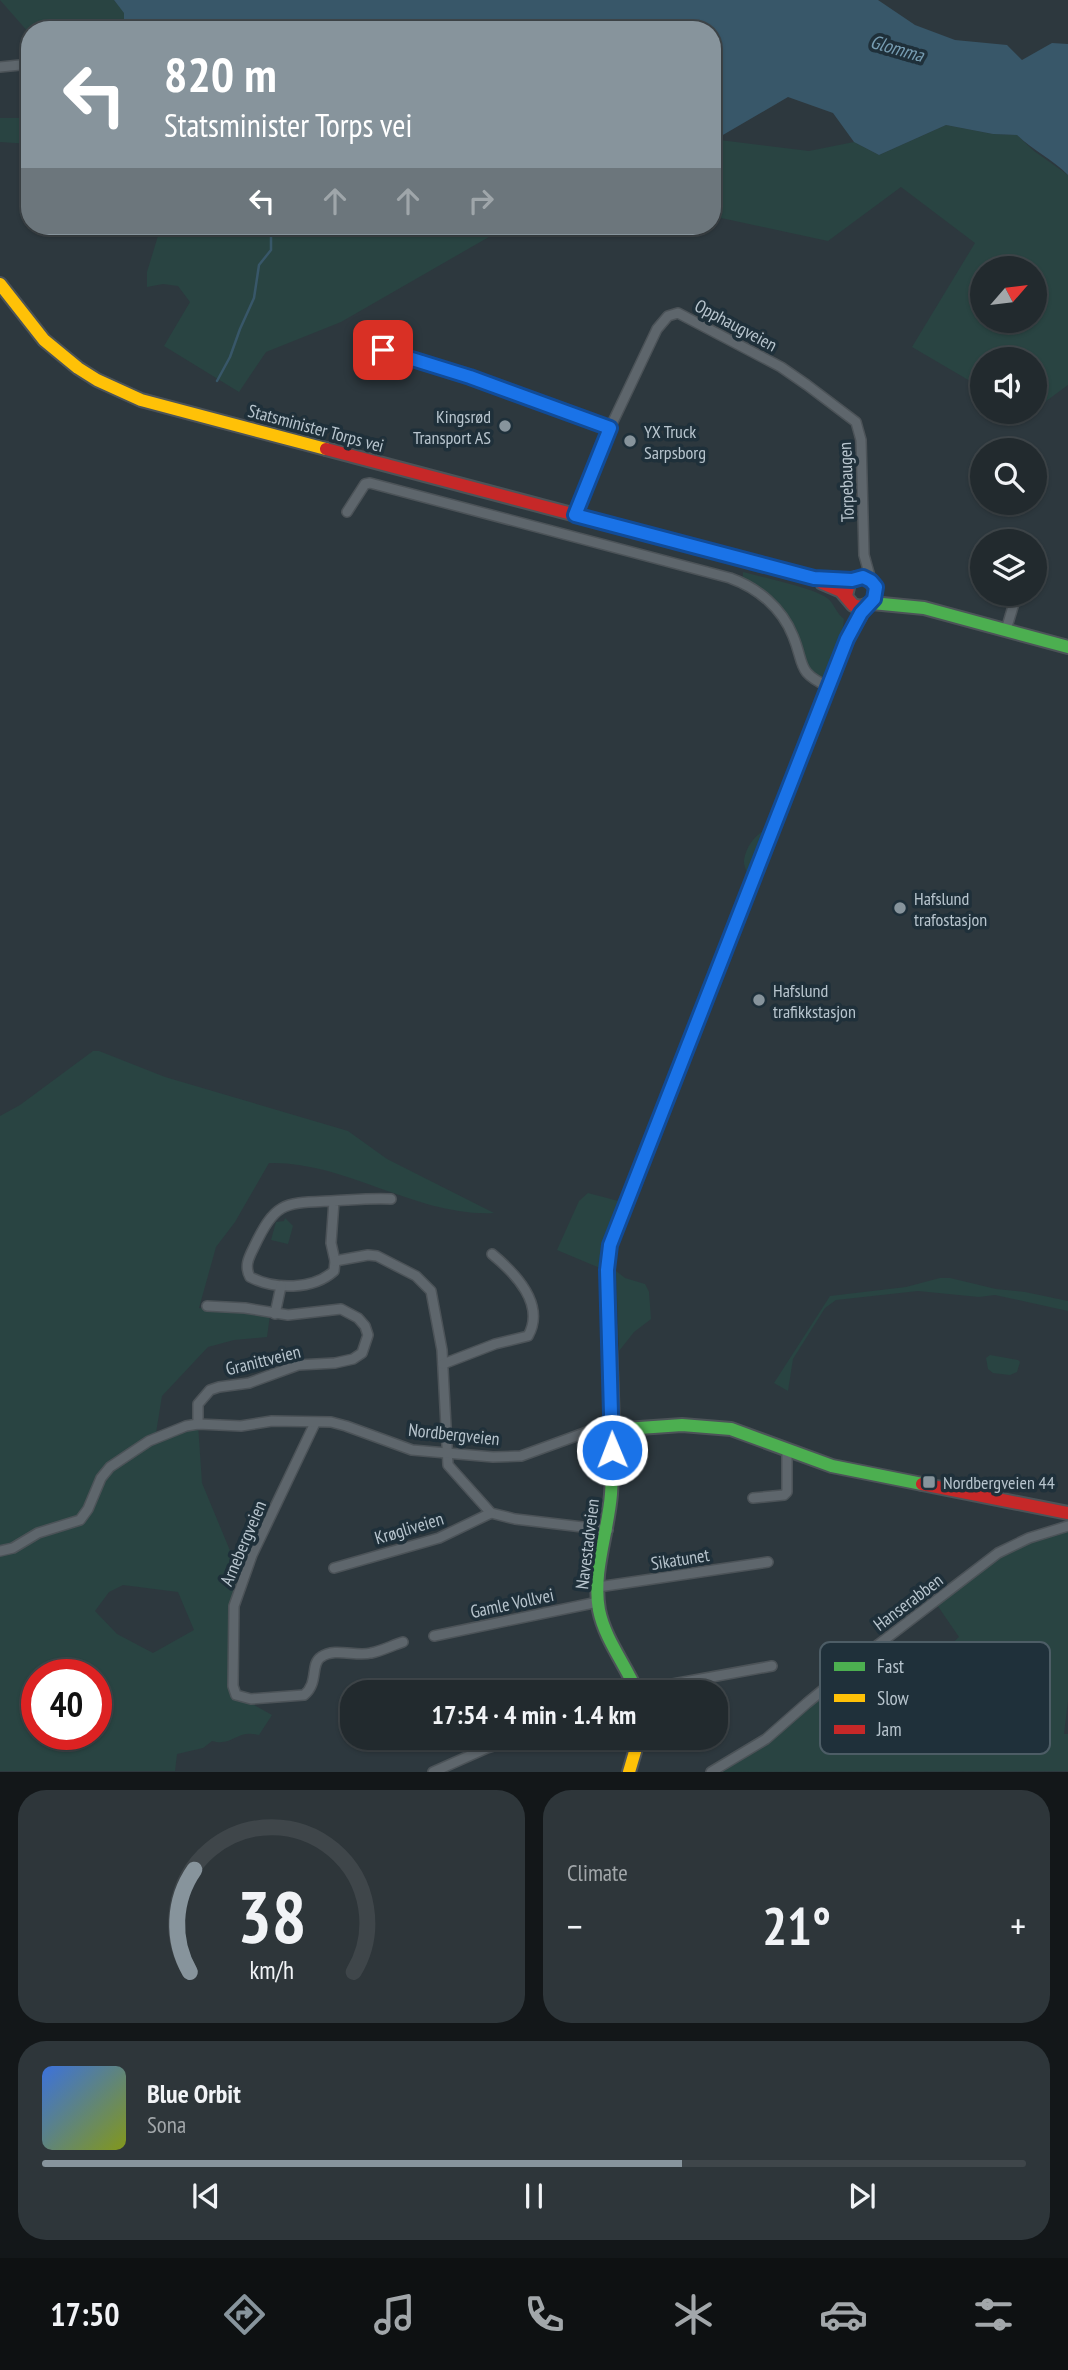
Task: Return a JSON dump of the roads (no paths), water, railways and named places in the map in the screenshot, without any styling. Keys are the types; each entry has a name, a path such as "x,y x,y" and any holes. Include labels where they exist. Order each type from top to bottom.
{"main road":[{"name":"Statsminister Torps vei","path":"0,285 33,328 76,368 94,381 118,392 814,578 854,579"},
{"path":"924,608 869,605 857,607 848,599 847,587 854,579 863,577 924,608 1068,647"},
{"name":"Statsminister Torps vei","path":"814,578 848,599"},
{"path":"869,605 876,595 873,584"},
{"name":"Navestadveien","path":"847,639 848,599"},
{"name":"Navestadveien","path":"632,1680 603,1623 598,1602 611,1492 607,1270 610,1245 847,639 869,605"},
{"name":"Nordbergveien","path":"611,1430 682,1425 744,1432 832,1466 1068,1513"},
{"path":"629,1772 635,1750"}],"street":[{"path":"0,67 21,65"},
{"name":"Opphaugveien","path":"575,515 610,428 657,329 668,316 678,313 781,367 856,422"},
{"path":"361,343 470,377 610,428"},
{"name":"Torpebaugen","path":"856,422 862,440 864,555"},
{"path":"347,512 361,488 370,484 730,578 754,589 770,602 793,634 802,668 808,676 829,687"},
{"path":"854,579 864,555"},
{"path":"864,555 873,584"},
{"path":"1006,630 1013,606"},
{"path":"334,1201 331,1243 335,1261 334,1270 327,1277 281,1286 250,1277 246,1271 247,1264 263,1229 270,1217 288,1204 364,1197 391,1199"},
{"path":"443,1364 495,1344 528,1336 532,1329 534,1315 524,1289 506,1266 492,1254"},
{"path":"335,1261 377,1256 426,1284 434,1302 443,1364 448,1465 491,1513 515,1519 608,1530"},
{"path":"275,1314 281,1286"},
{"name":"Granittveien","path":"198,1424 198,1404 210,1390 249,1383 298,1365 345,1362 362,1353 368,1335 365,1326 350,1312 341,1309 288,1315 245,1308 207,1306"},
{"name":"Nordbergveien","path":"0,1551 13,1548 38,1533 80,1520 88,1509 101,1478 110,1467 149,1441 186,1426 241,1426 272,1421 346,1426 412,1450 493,1457 521,1456 587,1432 611,1430"},
{"name":"Arnebergveien","path":"315,1423 252,1555 234,1606 233,1686 236,1695 251,1699 303,1695 313,1685 316,1664 320,1657 331,1653 370,1654 403,1642"},
{"path":"753,1498 784,1495 787,1492 787,1450"},
{"name":"Krøgliveien","path":"334,1568 439,1538 491,1513"},
{"name":"Hanserabben","path":"882,1642 998,1553 1029,1538 1068,1526"},
{"name":"Sikatunet","path":"598,1587 768,1562"},
{"name":"Gamle Vollvei","path":"433,1636 598,1602"},
{"path":"698,1680 772,1666"},
{"name":"Hanserabben","path":"711,1772 766,1740 820,1692"},
{"path":"433,1772 482,1750"}],"water":[{"name":"Glomma","path":"114,0 878,0 915,25 955,40 1007,45 1022,60 1052,43 1068,44 1068,175 1017,135 993,134 946,125 879,155 854,142 833,113 788,97 721,136 721,21 124,21 124,13"}],"waterway":[{"path":"217,381 230,357 254,298 259,265 271,250 271,235"}],"place":[{"name":"Kingsrød Transport AS","path":"505,426"},
{"name":"YX Truck Sarpsborg","path":"630,441"},
{"name":"Hafslund trafostasjon","path":"900,908"},
{"name":"Hafslund trafikkstasjon","path":"759,1000"},
{"name":"Nordbergveien 44","path":"929,1482"}]}
